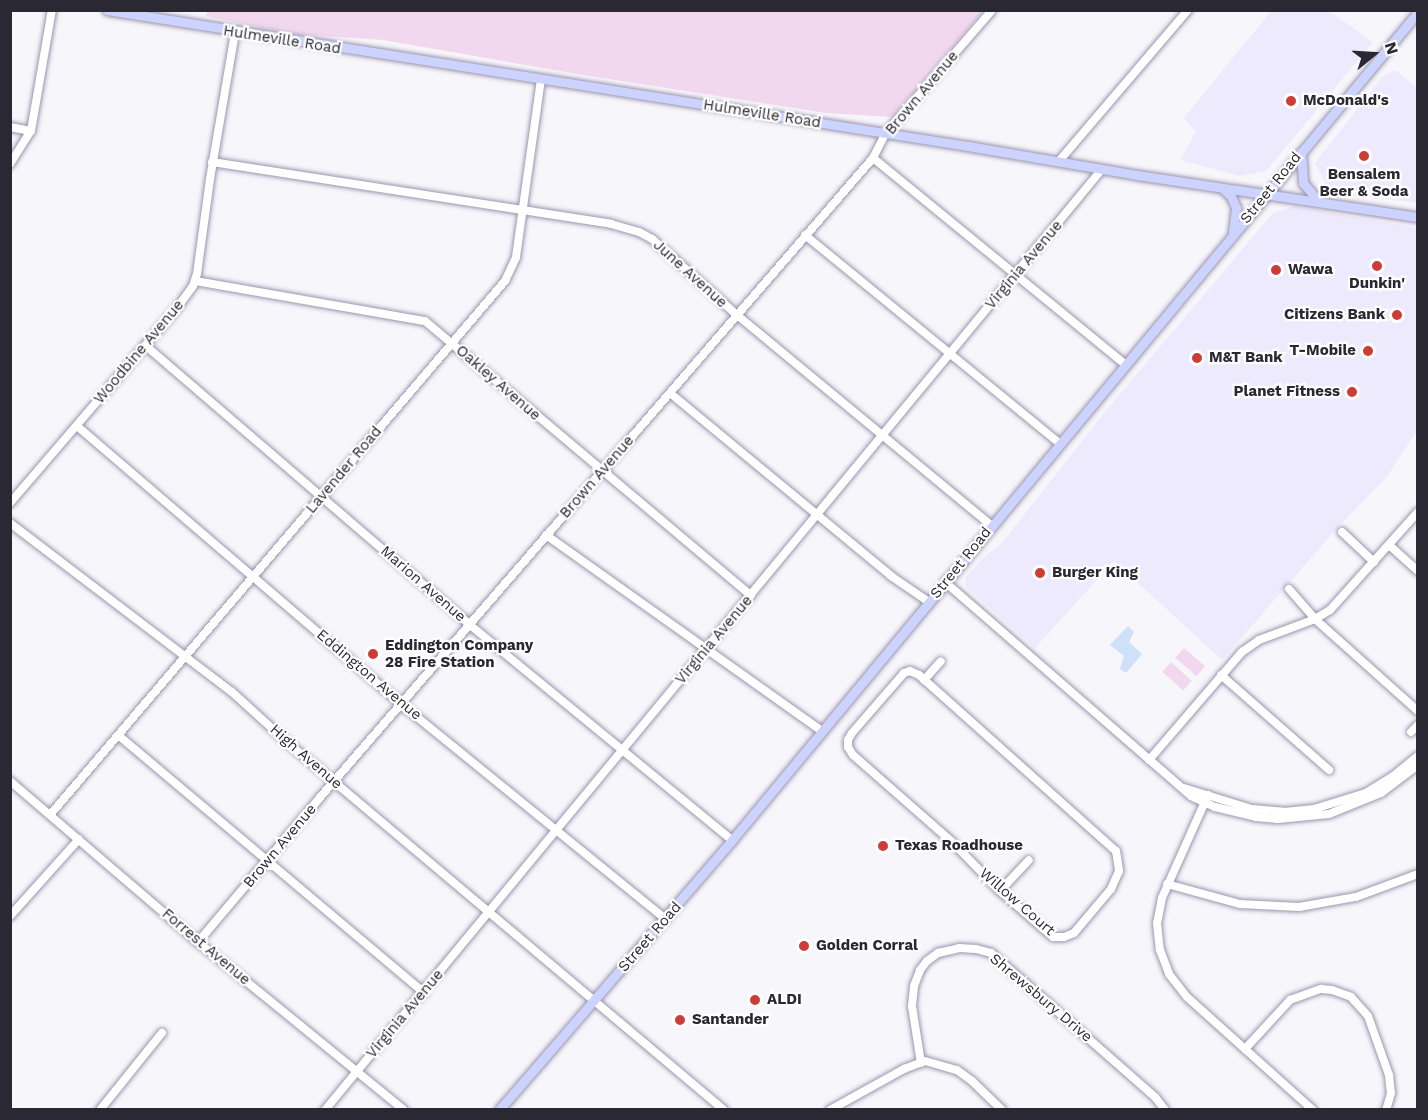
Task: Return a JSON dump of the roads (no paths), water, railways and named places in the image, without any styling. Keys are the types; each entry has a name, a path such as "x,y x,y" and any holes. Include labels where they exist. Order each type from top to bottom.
{"main road":[{"name":"Hulmeville Road","path":"107,10 1102,169 1418,217"},
{"name":"Street Road","path":"499,1110 666,919 1418,12"},
{"path":"1301,152 1303,183 1311,195 1323,202"},
{"path":"1220,187 1231,196 1236,208 1232,235"}],"street":[{"path":"10,164 31,131 52,10"},
{"name":"Brown Avenue","path":"198,942 546,535 873,158 886,133 992,10"},
{"path":"1059,161 1188,10"},
{"name":"Woodbine Avenue","path":"10,504 187,296 195,281 212,162 235,32"},
{"name":"Lavender Road","path":"50,815 453,344 509,275 516,257 541,80"},
{"path":"10,127 31,131"},
{"path":"873,158 1125,364"},
{"name":"June Avenue","path":"212,162 611,224 639,232 652,239 737,315 991,525"},
{"name":"Virginia Avenue","path":"325,1110 950,356 1102,169"},
{"path":"806,235 950,356 1060,444"},
{"name":"Oakley Avenue","path":"195,281 418,318 453,344 601,472 751,596"},
{"name":"Marion Avenue","path":"146,345 470,624 732,840"},
{"path":"670,393 891,576 929,602"},
{"name":"Eddington Avenue","path":"76,426 401,704 558,829 595,863 666,919"},
{"path":"1149,760 1242,652 1259,640 1315,619 1330,610 1418,512"},
{"name":"High Avenue","path":"10,523 232,692 334,782 724,1110"},
{"path":"1342,532 1374,562"},
{"path":"546,535 822,730"},
{"path":"1389,545 1418,571"},
{"path":"945,582 1191,796 1266,811 1314,809 1366,793 1392,777 1418,756"},
{"path":"1289,589 1315,619 1418,711"},
{"path":"924,680 941,661"},
{"name":"Willow Court","path":"910,671 924,680 1116,851 1119,871 1111,889 1074,933 1064,937 1053,937 1000,891 951,841 853,755 848,740 852,733 904,673 910,671"},
{"path":"1221,675 1329,770"},
{"path":"1411,732 1418,725"},
{"path":"118,735 424,993"},
{"path":"1206,799 1256,817 1313,817 1366,801 1394,785 1418,765"},
{"name":"Forrest Avenue","path":"10,781 198,942 404,1110"},
{"path":"1206,799 1162,898 1157,932 1160,950 1169,974 1187,998 1314,1110"},
{"path":"10,916 79,839"},
{"path":"1000,891 1029,860"},
{"path":"1167,884 1240,904 1299,907 1356,897 1418,874"},
{"name":"Shrewsbury Drive","path":"921,1063 912,1006 914,986 921,970 927,961 938,953 959,948 976,949 991,953 1155,1097 1166,1110"},
{"path":"1245,1049 1290,1000 1321,989 1332,990 1351,997 1368,1016 1386,1064 1391,1086 1386,1110"},
{"path":"100,1110 162,1033"},
{"path":"830,1110 904,1069 921,1063 942,1064 957,1070 1002,1110"}],"water":[{"path":"1128,626 1134,632 1129,642 1142,654 1126,673 1120,669 1124,656 1110,645"}],"place":[{"name":"McDonald's","path":"1291,101"},
{"name":"Bensalem Beer & Soda","path":"1364,156"},
{"name":"Dunkin'","path":"1377,266"},
{"name":"Wawa","path":"1276,270"},
{"name":"Citizens Bank","path":"1397,315"},
{"name":"T-Mobile","path":"1368,351"},
{"name":"M&T Bank","path":"1197,358"},
{"name":"Planet Fitness","path":"1352,392"},
{"name":"Burger King","path":"1040,573"},
{"name":"Eddington Company 28 Fire Station","path":"373,654"},
{"name":"Texas Roadhouse","path":"883,846"},
{"name":"Golden Corral","path":"804,946"},
{"name":"ALDI","path":"755,1000"},
{"name":"Santander","path":"680,1020"}]}
